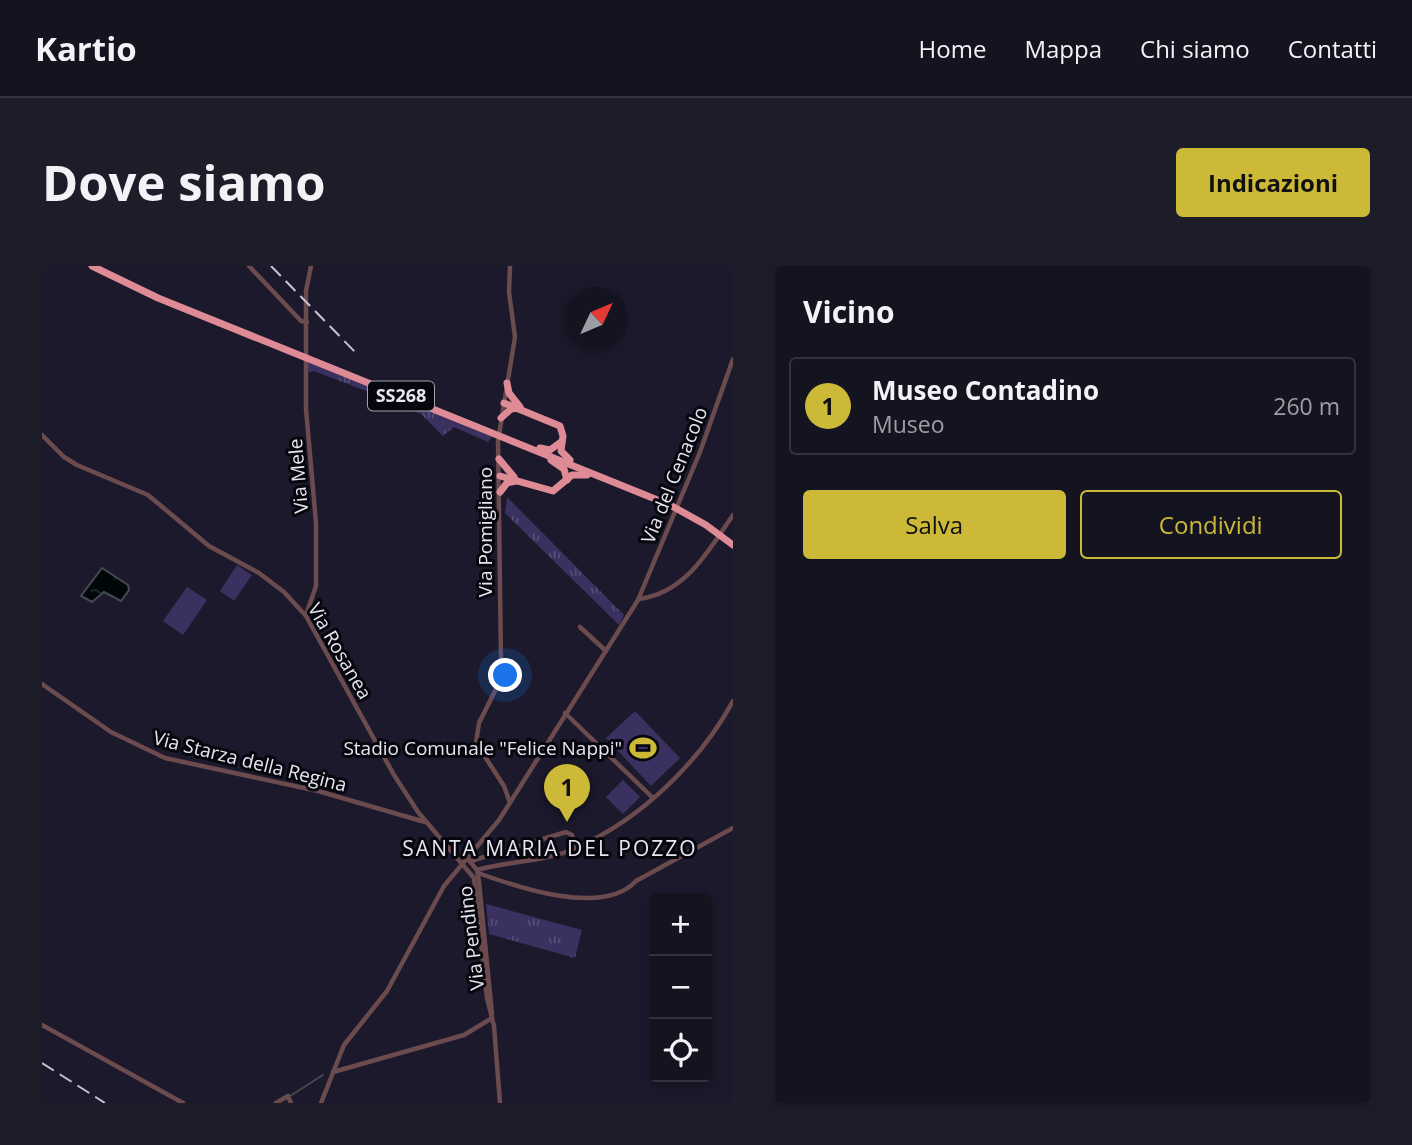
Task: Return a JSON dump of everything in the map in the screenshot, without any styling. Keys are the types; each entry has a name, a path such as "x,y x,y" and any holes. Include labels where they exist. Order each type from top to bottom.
{"highway":[{"name":"SS268","path":"92,266 159,298 682,511 733,545"},
{"path":"507,383 509,393 520,408"},
{"path":"504,402 559,426 563,436 561,451 566,458 598,476"},
{"path":"501,418 511,410 520,408"},
{"path":"515,442 545,450 554,448 561,442"},
{"path":"533,449 561,466 566,480"},
{"path":"499,459 507,472 521,481"},
{"path":"500,476 553,491 578,474 611,481"},
{"path":"500,492 507,483 521,481"}],"street":[{"path":"249,266 301,321 307,322"},
{"name":"Via Mele","path":"306,616 316,586 316,523 306,409 306,291 311,266"},
{"name":"Via Pomigliano","path":"510,266 509,292 515,337 501,418 499,459 501,660 494,697 476,737 478,749 504,786 510,803"},
{"name":"Via del Cenacolo","path":"321,1103 344,1045 387,991 457,868 467,861 484,840 517,793 638,600 700,452 733,359"},
{"name":"Via Rosanea","path":"42,435 56,451 77,465 148,495 209,546 259,573 284,592 306,616 394,775 425,822 467,861"},
{"path":"638,600 649,598 681,581 695,569 733,515"},
{"path":"580,627 606,651"},
{"name":"Via Starza della Regina","path":"42,684 111,732 165,758 318,791 425,822"},
{"path":"477,871 577,848 613,828 653,798 716,732 733,701"},
{"path":"565,713 653,798"},
{"name":"Via Pomigliano","path":"504,786 517,793"},
{"path":"477,871 560,896 590,898 614,894 733,828"},
{"path":"467,861 566,832 572,835 577,848"},
{"path":"532,842 535,857"},
{"name":"Via Pendino","path":"467,861 477,871 499,1103"},
{"name":"Via Pendino","path":"467,861 475,886 486,998 492,1018"},
{"path":"333,1072 464,1035 492,1018"},
{"path":"42,1025 183,1103"},
{"path":"276,1103 288,1096 292,1103"}],"green space":[{"path":"307,362 390,395 379,403 374,394 314,371 309,373"},
{"path":"394,397 492,437 488,442 454,427 443,436 421,414 389,401"},
{"path":"507,497 624,615 619,625 505,513"},
{"path":"237,565 252,575 234,601 220,591"},
{"path":"187,587 207,600 183,635 163,621"},
{"name":"Stadio Comunale \"Felice Nappi\"","path":"635,711 680,758 651,786 606,738"},
{"path":"623,780 640,797 623,814 606,797"},
{"path":"486,904 582,930 575,958 489,934"}],"water":[{"path":"102,568 128,585 129,590 121,601 104,592 92,602 81,596"}],"waterway":[{"path":"290,1096 323,1075"}],"railway":[{"path":"271,266 359,356"},
{"path":"42,1063 105,1103"}],"place":[{"name":"Stadio Comunale \"Felice Nappi\"","path":"643,748"},
{"name":"Museo Contadino","path":"567,822"}],"district":[{"name":"SANTA MARIA DEL POZZO","path":"550,849"}]}
